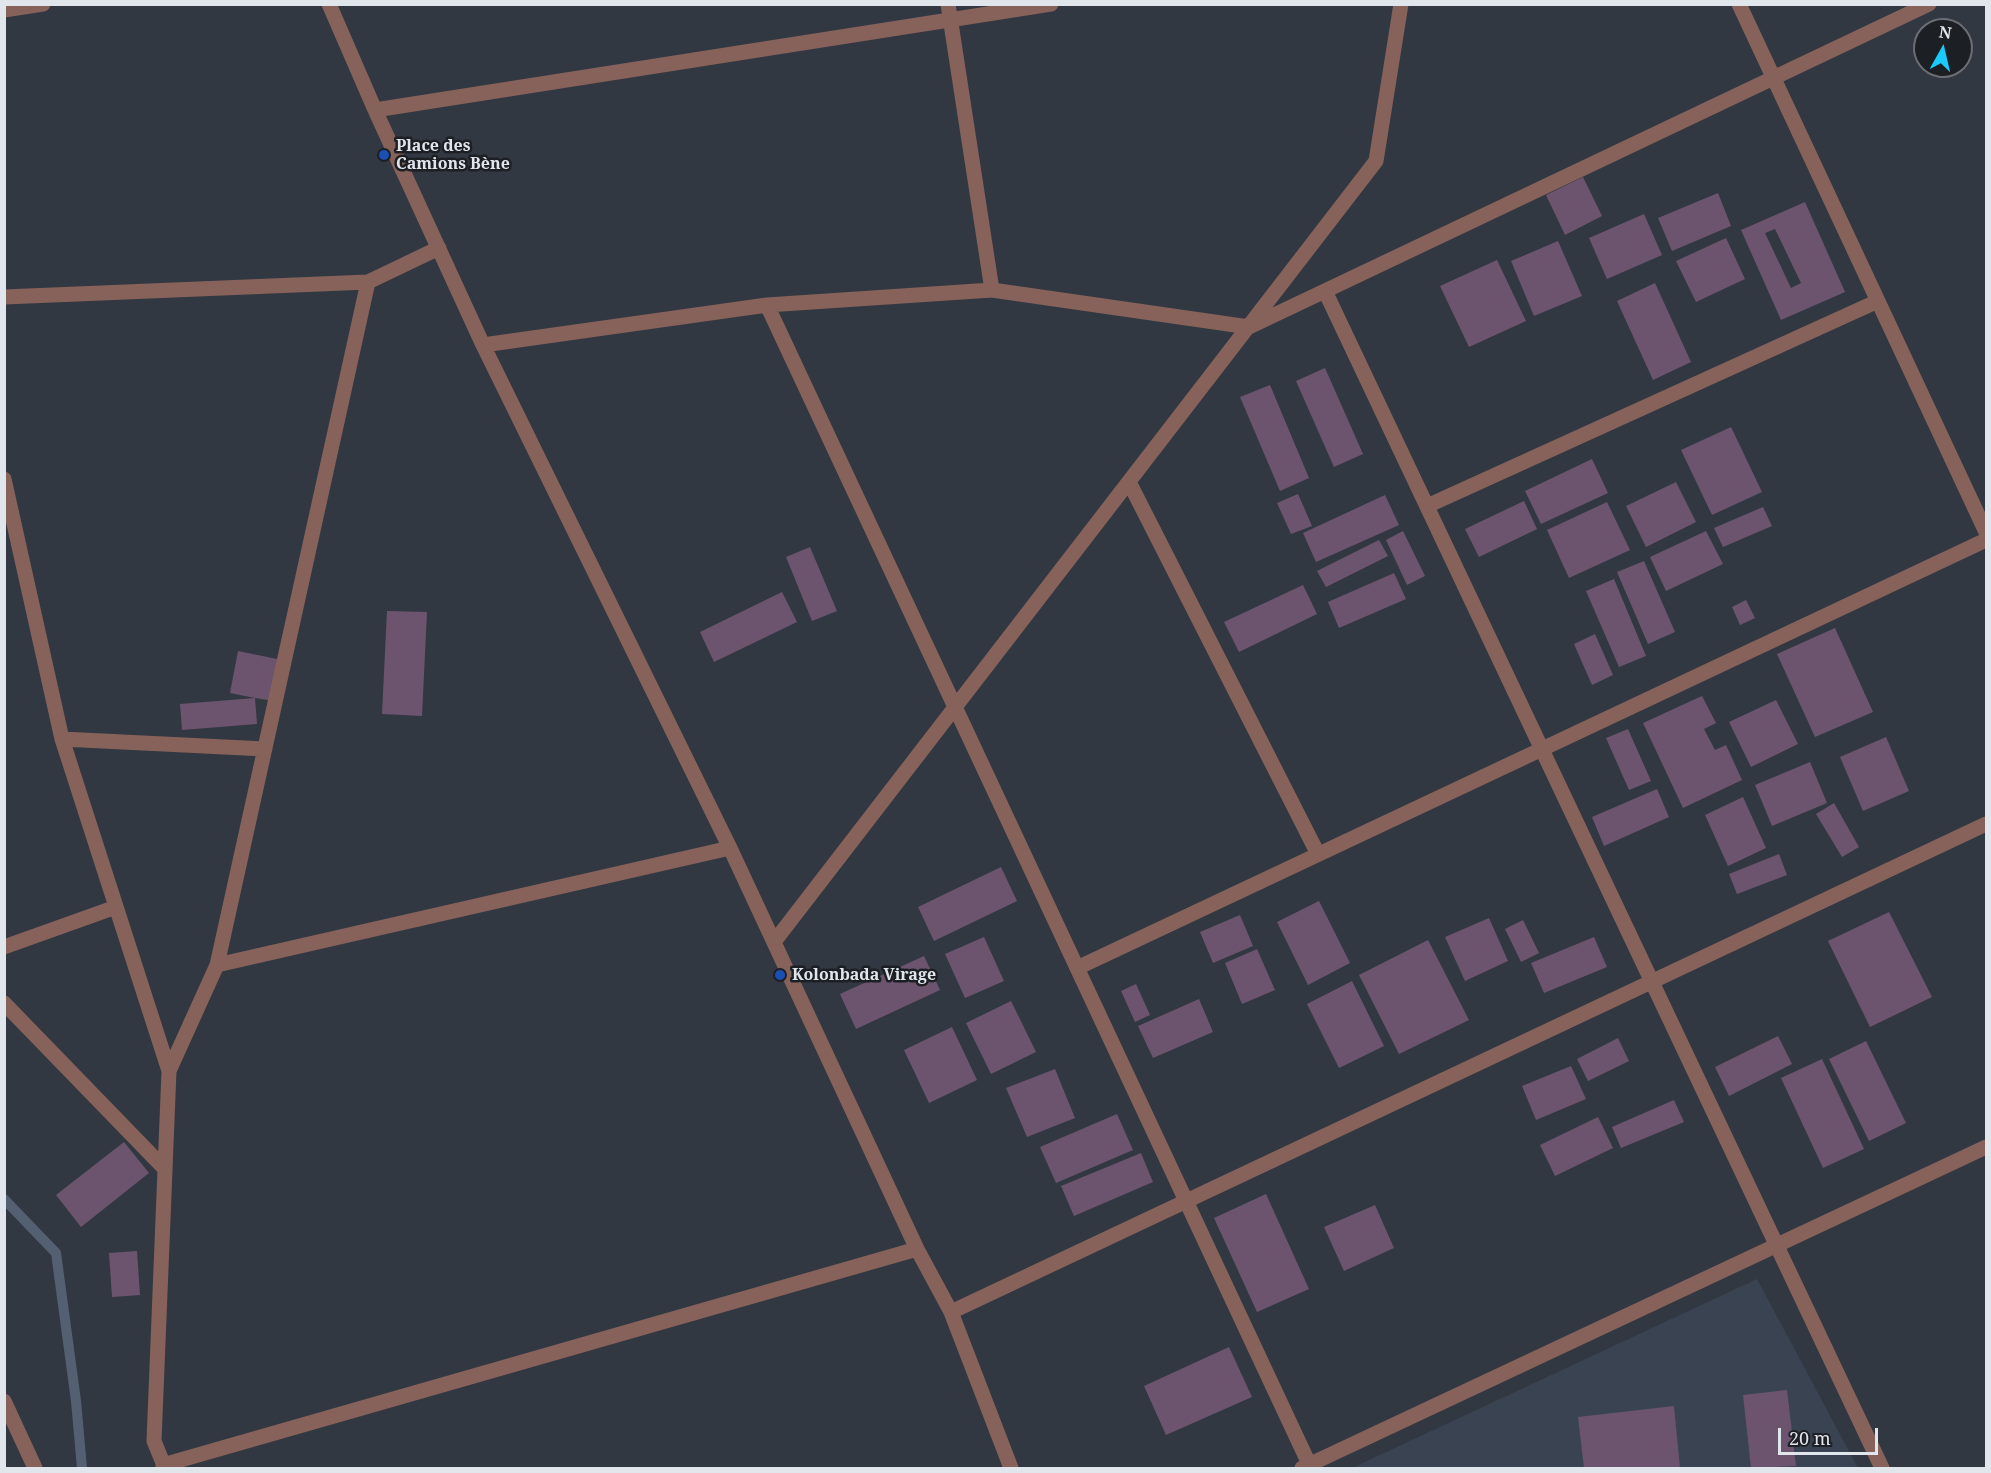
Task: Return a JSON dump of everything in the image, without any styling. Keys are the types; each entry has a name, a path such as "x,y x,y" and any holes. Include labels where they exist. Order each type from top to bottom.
{"street":[{"path":"4,10 43,4"},
{"path":"329,4 483,345 730,848 917,1249 951,1312 1011,1468"},
{"path":"948,4 992,290"},
{"path":"375,110 1052,4"},
{"path":"774,942 1376,161 1401,4"},
{"path":"1739,4 1986,532"},
{"path":"483,345 766,305 992,290 1249,327 1929,4"},
{"path":"4,297 368,282 439,248"},
{"path":"169,1071 217,964 368,282"},
{"path":"1325,291 1882,1468"},
{"path":"1428,506 1878,301"},
{"path":"766,305 1186,1201 1307,1467 1986,1147"},
{"path":"4,479 62,740 169,1071 154,1441 164,1467 917,1249"},
{"path":"1129,482 1318,854"},
{"path":"1077,968 1986,540"},
{"path":"62,740 265,749"},
{"path":"951,1312 1986,825"},
{"path":"217,964 730,848"},
{"path":"4,947 116,907"},
{"path":"4,1003 165,1169"},
{"path":"4,1401 35,1468"}],"shaded area":[{"path":"1757,1279 1858,1468 1352,1468"}],"building":[{"path":"1583,177 1602,216 1565,235 1546,195"},
{"path":"1718,193 1731,226 1672,251 1658,218"},
{"path":"1805,202 1845,292 1781,320 1741,230","holes":["1775,229 1801,283 1791,288 1765,233"]},
{"path":"1644,214 1662,255 1607,279 1589,238"},
{"path":"1726,238 1745,279 1696,302 1676,261"},
{"path":"1558,241 1582,296 1534,316 1511,261"},
{"path":"1497,260 1526,321 1469,347 1440,286"},
{"path":"1655,283 1691,362 1653,380 1617,301"},
{"path":"1325,368 1363,454 1334,467 1296,381"},
{"path":"1270,385 1309,478 1280,491 1240,397"},
{"path":"1731,427 1762,492 1712,515 1681,450"},
{"path":"1592,459 1608,493 1541,524 1525,491"},
{"path":"1676,482 1696,522 1646,547 1626,506"},
{"path":"1298,494 1312,526 1291,534 1277,503"},
{"path":"1385,495 1399,525 1316,562 1303,533"},
{"path":"1524,501 1537,529 1479,557 1465,529"},
{"path":"1607,502 1630,550 1569,578 1547,530"},
{"path":"1763,507 1772,526 1723,547 1714,528"},
{"path":"1403,531 1425,576 1407,585 1386,540"},
{"path":"1706,531 1723,564 1666,591 1650,557"},
{"path":"1379,540 1388,556 1326,587 1317,571"},
{"path":"810,547 837,611 812,621 786,557"},
{"path":"1644,561 1675,632 1648,644 1617,572"},
{"path":"1394,573 1406,599 1339,628 1328,602"},
{"path":"1614,579 1646,656 1619,667 1586,591"},
{"path":"1303,585 1317,614 1239,652 1224,622"},
{"path":"782,592 797,622 714,662 700,632"},
{"path":"1746,600 1755,618 1740,625 1732,607"},
{"path":"387,611 427,612 422,716 382,714"},
{"path":"1835,628 1873,712 1815,737 1777,654"},
{"path":"1595,634 1613,675 1592,685 1574,644"},
{"path":"238,651 282,660 274,701 230,693"},
{"path":"1702,696 1716,723 1704,729 1715,750 1726,745 1742,780 1683,808 1643,723"},
{"path":"255,698 257,724 182,730 180,704"},
{"path":"1776,700 1798,744 1751,767 1729,722"},
{"path":"1628,729 1651,781 1629,790 1606,738"},
{"path":"1886,737 1909,791 1863,811 1840,757"},
{"path":"1810,762 1827,803 1772,826 1755,785"},
{"path":"1657,789 1669,817 1604,846 1592,817"},
{"path":"1743,797 1766,848 1728,866 1705,815"},
{"path":"1834,803 1859,847 1842,857 1816,814"},
{"path":"1779,854 1787,875 1737,894 1729,874"},
{"path":"1001,867 1017,901 934,941 918,907"},
{"path":"1319,901 1350,963 1308,985 1277,922"},
{"path":"1889,912 1932,997 1870,1027 1828,941"},
{"path":"1240,915 1253,946 1213,963 1200,932"},
{"path":"1489,918 1508,961 1465,981 1445,937"},
{"path":"1523,920 1539,953 1521,962 1505,929"},
{"path":"984,937 1004,981 965,998 945,954"},
{"path":"1594,937 1607,967 1544,993 1531,963"},
{"path":"1428,940 1469,1020 1399,1054 1359,975"},
{"path":"1257,949 1275,990 1242,1004 1225,963"},
{"path":"924,956 940,990 856,1029 840,994"},
{"path":"1352,981 1384,1046 1339,1068 1307,1004"},
{"path":"1136,984 1150,1015 1135,1022 1121,991"},
{"path":"1199,999 1213,1032 1153,1058 1138,1026"},
{"path":"1011,1001 1036,1052 991,1074 966,1023"},
{"path":"952,1027 977,1080 929,1103 904,1050"},
{"path":"1778,1036 1792,1064 1729,1096 1715,1067"},
{"path":"1618,1038 1629,1061 1588,1081 1577,1059"},
{"path":"1866,1041 1906,1123 1869,1141 1829,1059"},
{"path":"1822,1059 1864,1149 1823,1168 1781,1078"},
{"path":"1571,1066 1586,1099 1536,1120 1522,1086"},
{"path":"1055,1069 1075,1118 1027,1137 1006,1088"},
{"path":"1674,1100 1684,1122 1621,1148 1612,1127"},
{"path":"1117,1114 1133,1150 1056,1183 1040,1147"},
{"path":"1598,1117 1613,1148 1555,1176 1540,1145"},
{"path":"124,1142 149,1173 81,1227 56,1195"},
{"path":"1141,1153 1153,1182 1074,1216 1061,1186"},
{"path":"1266,1194 1309,1289 1257,1312 1214,1218"},
{"path":"1375,1205 1394,1248 1344,1271 1324,1227"},
{"path":"137,1251 140,1295 112,1297 109,1253"},
{"path":"1229,1347 1252,1397 1166,1435 1144,1386"},
{"path":"1787,1390 1796,1466 1751,1468 1743,1395"},
{"path":"1674,1406 1680,1468 1584,1468 1578,1417"}],"waterway":[{"path":"4,1199 56,1253 76,1401 82,1468"}],"place":[{"name":"Place des Camions Bène","path":"384,155"},
{"name":"Kolonbada Virage","path":"780,975"}]}
